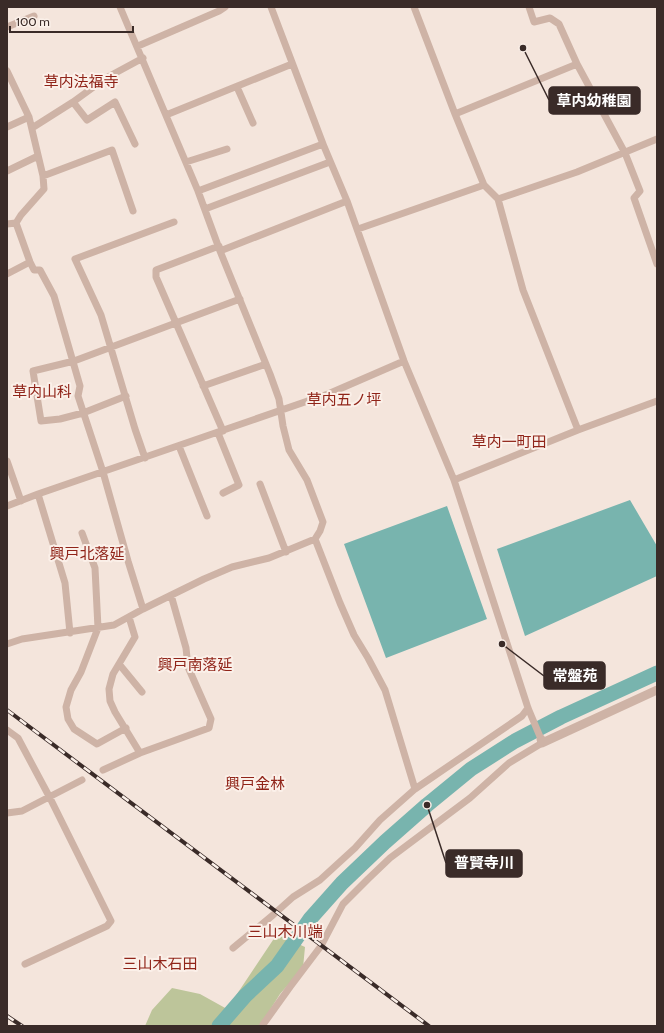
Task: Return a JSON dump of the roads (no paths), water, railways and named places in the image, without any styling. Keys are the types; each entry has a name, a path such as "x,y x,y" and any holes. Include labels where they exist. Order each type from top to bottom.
{"street":[{"path":"7,644 22,639 70,633 114,625 171,594 232,567 270,558 315,539 323,522 307,480 289,450 277,390 219,248 198,191 138,46 120,7"},
{"path":"138,46 225,7"},
{"path":"271,7 330,162 358,229 404,361 454,480 528,708 541,741"},
{"path":"414,7 484,185 498,199 523,290 578,430"},
{"path":"529,7 534,22 550,18 559,24 577,64 625,153 640,191 634,198 657,264"},
{"path":"7,27 34,16"},
{"path":"32,128 73,102 106,78 142,58"},
{"path":"166,115 292,64"},
{"path":"455,114 577,64"},
{"path":"7,71 29,118 43,176 44,190 21,215 16,223"},
{"path":"237,87 253,123"},
{"path":"73,102 87,120 115,102 135,144"},
{"path":"7,127 29,118"},
{"path":"498,199 625,153 657,139"},
{"path":"198,191 323,144"},
{"path":"186,162 227,149"},
{"path":"43,176 112,150 133,211"},
{"path":"7,170 38,156"},
{"path":"205,209 330,162"},
{"path":"358,229 484,185"},
{"path":"223,493 239,485 203,386 156,277 156,270 347,201"},
{"path":"145,458 101,315 75,259 174,222"},
{"path":"7,224 16,223"},
{"path":"16,223 34,270 40,270 54,296 74,361 80,386 78,396 103,472 128,561 144,609"},
{"path":"7,274 30,262"},
{"path":"126,396 83,413 60,419 41,421 33,371 74,361 240,300"},
{"path":"7,506 328,394 404,361"},
{"path":"203,386 266,364"},
{"path":"454,480 578,430 657,401"},
{"path":"179,446 208,516"},
{"path":"7,461 20,501"},
{"path":"260,484 286,552"},
{"path":"38,494 65,584 70,633"},
{"path":"82,533 95,568 98,628 81,672 71,690 66,707 68,719 74,729 96,744 126,728"},
{"path":"315,539 354,635 385,690 414,790"},
{"path":"104,770 140,753 209,728 211,720 188,667 186,648 171,594"},
{"path":"129,617 135,637 113,674 109,689 110,701 115,712 140,753"},
{"path":"120,664 142,692"},
{"path":"262,1026 321,946 343,904 390,858 470,798 509,762 541,741 657,690"},
{"path":"233,948 273,915 293,896 320,880 355,848 380,820 414,790 522,716 528,708"},
{"path":"7,730 18,738 50,798 111,921 107,926 26,964"},
{"path":"7,813 22,811 50,798 82,780"}],"water":[{"path":"630,500 657,546 657,576 525,636 497,549"},
{"path":"447,506 487,619 386,658 344,544"}],"waterway":[{"path":"219,1026 245,996 277,966 310,919 342,883 385,842 471,769 515,741 561,717 657,673"}],"railway":[{"path":"7,710 429,1026"},
{"path":"7,1016 22,1026"}],"place":[{"name":"草内幼稚園","path":"523,48"},
{"name":"常盤苑","path":"502,644"},
{"name":"普賢寺川","path":"427,805"}],"district":[{"name":"草内法福寺","path":"81,82"},
{"name":"草内山科","path":"42,392"},
{"name":"草内五ノ坪","path":"344,400"},
{"name":"草内一町田","path":"509,442"},
{"name":"興戸北落延","path":"87,554"},
{"name":"興戸南落延","path":"195,665"},
{"name":"興戸金林","path":"255,784"},
{"name":"三山木川端","path":"285,932"},
{"name":"三山木石田","path":"160,964"}]}
